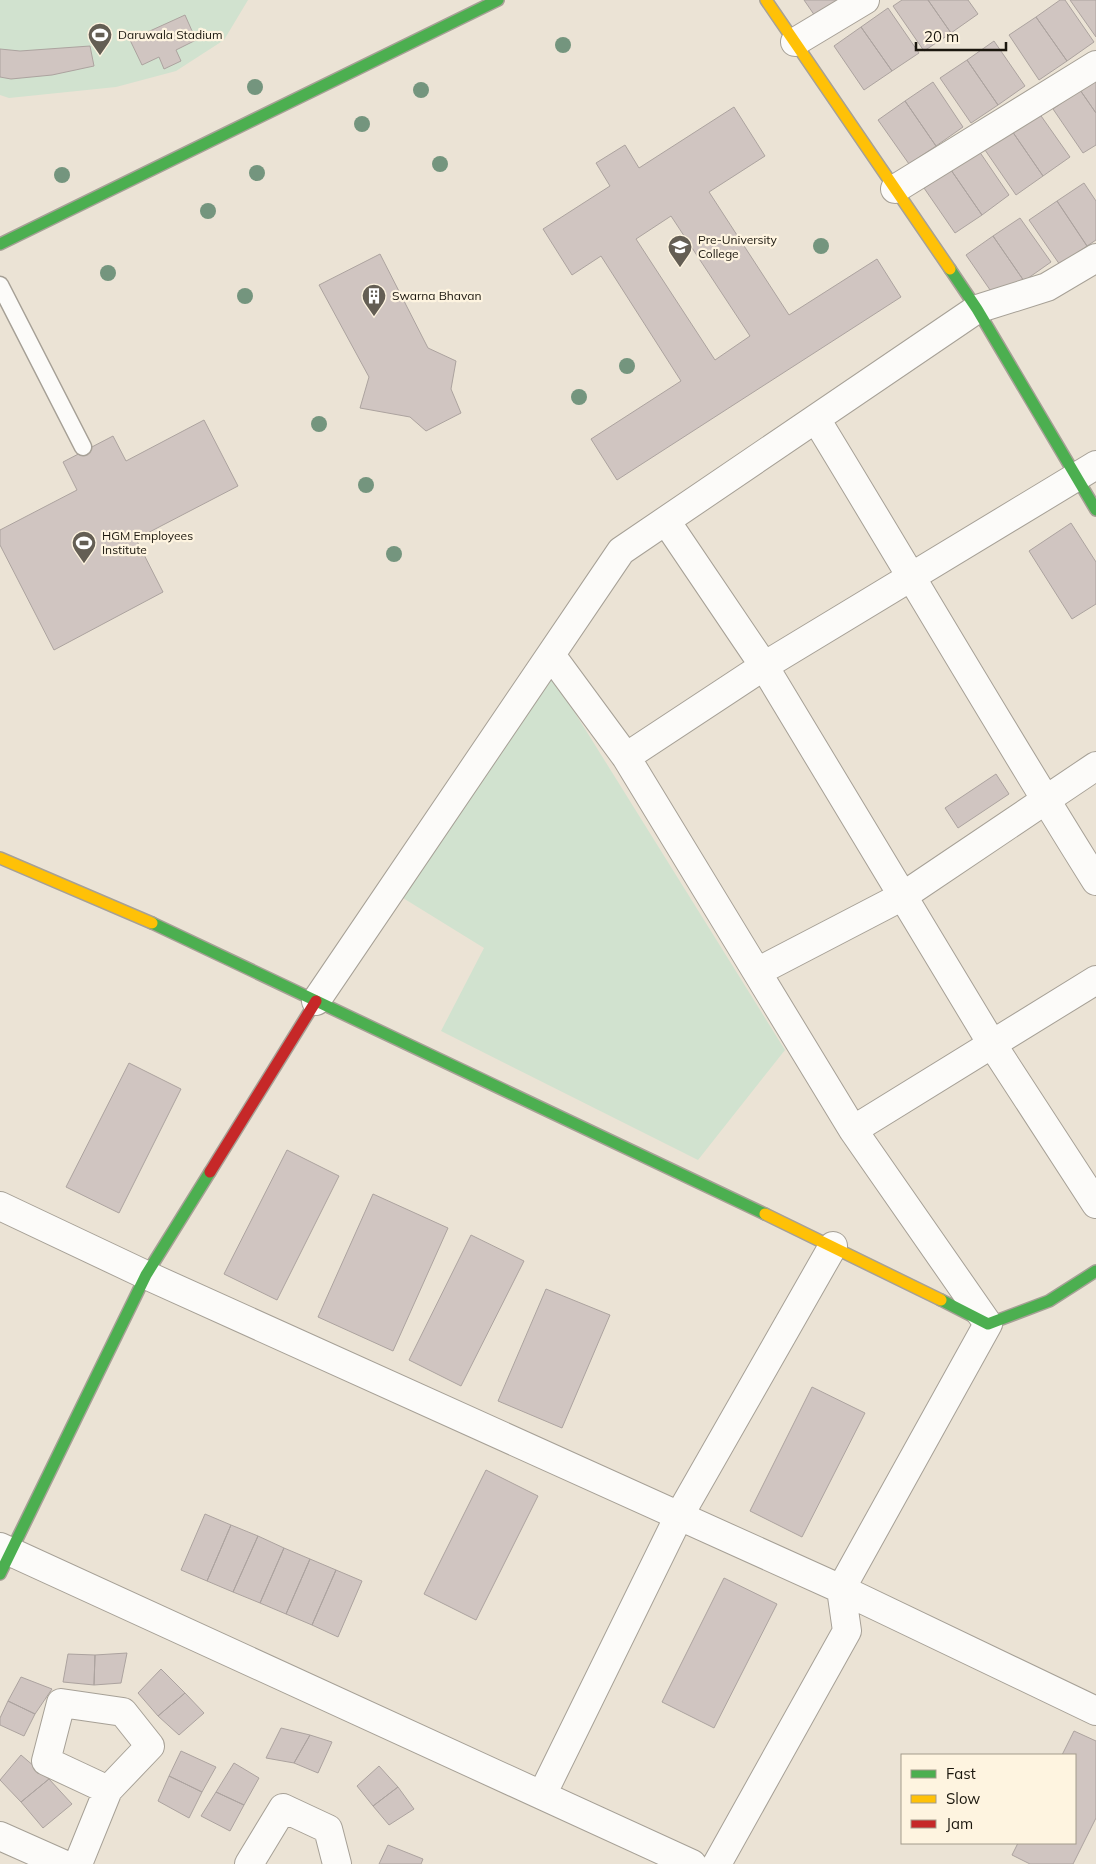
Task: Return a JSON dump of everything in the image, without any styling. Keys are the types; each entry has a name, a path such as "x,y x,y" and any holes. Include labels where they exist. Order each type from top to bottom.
{"street":[{"path":"0,244 498,0"},
{"path":"766,0 978,309 1086,471 1096,510"},
{"path":"795,42 865,0"},
{"path":"895,189 1096,65"},
{"path":"692,1864 542,1795 4,1558 146,1275 316,1001 622,551 978,309 1047,287 1096,258"},
{"path":"816,419 971,678 1096,881"},
{"path":"626,757 764,666 911,575 1086,471"},
{"path":"666,521 764,666 992,1044 1096,1204"},
{"path":"551,654 626,757 853,1130 988,1324"},
{"path":"757,972 903,896 1096,766"},
{"path":"0,858 133,914 833,1246 988,1324"},
{"path":"853,1130 1096,980"},
{"path":"0,1206 146,1275 841,1589 1096,1711"},
{"path":"542,1795 679,1516 833,1246"},
{"path":"717,1864 847,1631 841,1589 988,1324 1049,1301 1096,1270"},
{"path":"78,1864 108,1790"},
{"path":"249,1864 283,1808 328,1829 337,1864"},
{"path":"0,1836 63,1864"}],"lane":[{"path":"0,285 83,448"}],"green space":[{"name":"Daruwala Stadium","path":"0,0 248,0 224,40 176,71 116,87 9,98 0,95"},
{"path":"552,676 785,1050 698,1160 441,1031 484,948 403,898"}],"building":[{"path":"804,0 838,0 815,16"},
{"path":"902,0 928,0 951,33 924,51 893,6"},
{"path":"928,0 968,0 978,14 951,33"},
{"path":"1060,0 1065,0 1094,42 1067,61 1036,17"},
{"path":"1070,0 1096,0 1096,37"},
{"path":"888,8 919,53 892,71 861,27"},
{"path":"185,15 196,40 176,50 181,61 164,69 159,57 142,65 130,40"},
{"path":"1036,17 1067,61 1039,80 1009,35"},
{"path":"861,27 892,71 864,90 834,46"},
{"path":"994,41 1025,86 998,105 967,60"},
{"path":"90,46 94,66 52,75 11,79 0,77 0,49 20,51"},
{"path":"967,60 998,105 971,123 940,78"},
{"path":"1096,79 1096,113 1080,90"},
{"path":"933,82 963,127 936,146 905,101"},
{"path":"1080,90 1096,113 1096,145 1083,153 1053,109"},
{"path":"905,101 936,146 909,164 878,120"},
{"path":"734,107 765,156 709,192 789,315 877,259 901,297 617,480 591,439 681,381 601,256 572,275 543,229 610,186 596,163 625,145 639,168","holes":["671,216 750,336 715,360 636,239"]},
{"path":"1039,113 1070,157 1043,176 1012,131"},
{"path":"1012,131 1043,176 1016,195 985,150"},
{"path":"979,151 1009,195 982,215 951,170"},
{"path":"951,170 982,215 955,233 924,188"},
{"path":"1084,183 1096,201 1096,240 1087,246 1057,201"},
{"path":"1057,201 1087,246 1060,265 1029,220"},
{"path":"1020,218 1051,262 1024,281 993,236"},
{"path":"993,236 1024,281 997,300 966,255"},
{"name":"Swarna Bhavan","path":"380,254 428,348 456,361 451,389 461,413 426,431 410,417 360,408 369,377 319,285"},
{"path":"204,420 238,486 136,539 163,592 54,650 0,545 0,530 77,490 63,462 113,436 126,461"},
{"path":"1071,523 1096,562 1096,604 1072,619 1029,551"},
{"path":"996,774 1009,794 958,828 945,808"},
{"path":"129,1063 181,1089 119,1213 66,1187"},
{"path":"287,1150 339,1176 277,1300 224,1274"},
{"path":"373,1194 448,1228 393,1351 318,1317"},
{"path":"471,1235 524,1261 461,1386 409,1360"},
{"path":"546,1289 610,1315 562,1428 498,1401"},
{"path":"812,1387 865,1413 802,1537 750,1511"},
{"path":"486,1470 538,1496 476,1620 424,1594"},
{"path":"205,1514 231,1525 207,1581 181,1570"},
{"path":"231,1525 258,1536 233,1592 207,1581"},
{"path":"258,1536 284,1548 260,1603 233,1592"},
{"path":"284,1548 310,1559 286,1614 260,1603"},
{"path":"310,1559 336,1570 312,1625 286,1614"},
{"path":"336,1570 362,1581 338,1637 312,1625"},
{"path":"724,1578 777,1604 714,1728 662,1702"},
{"path":"127,1653 121,1683 94,1685 95,1655"},
{"path":"68,1654 95,1655 94,1685 63,1682"},
{"path":"161,1669 185,1693 158,1716 138,1693"},
{"path":"21,1677 52,1689 35,1714 8,1701"},
{"path":"185,1693 204,1713 179,1735 158,1716"},
{"path":"8,1701 35,1714 24,1736 0,1725 0,1718"},
{"path":"281,1728 310,1735 294,1763 266,1758"},
{"path":"1074,1731 1096,1741 1096,1818 1073,1864 1030,1864 1012,1855 1018,1844 1076,1844 1076,1754 1062,1754"},
{"path":"310,1735 332,1742 318,1773 294,1763"},
{"path":"181,1751 216,1767 202,1792 169,1776"},
{"path":"21,1755 49,1779 21,1802 0,1780"},
{"path":"234,1763 259,1778 244,1805 216,1792"},
{"path":"379,1766 398,1787 373,1806 357,1786"},
{"path":"169,1776 202,1792 189,1818 158,1801"},
{"path":"49,1779 72,1804 43,1828 21,1802"},
{"path":"398,1787 414,1809 389,1825 373,1806"},
{"path":"216,1792 244,1805 230,1831 201,1816"},
{"path":"388,1845 423,1859 421,1864 379,1864"}],"traffic: fast":[{"path":"0,244 498,0"},
{"path":"950,269 977,309 1096,510"},
{"path":"152,923 765,1214"},
{"path":"0,1574 146,1275 210,1172"},
{"path":"941,1300 988,1324 1049,1301 1096,1271"}],"traffic: slow":[{"path":"766,0 950,269"},
{"path":"0,858 152,923"},
{"path":"765,1214 941,1300"}],"traffic: jam":[{"path":"210,1172 316,1001"}],"place":[{"name":"Daruwala Stadium","path":"100,56"},
{"name":"Pre-University College","path":"680,268"},
{"name":"Swarna Bhavan","path":"374,317"},
{"name":"HGM Employees Institute","path":"84,564"}]}
